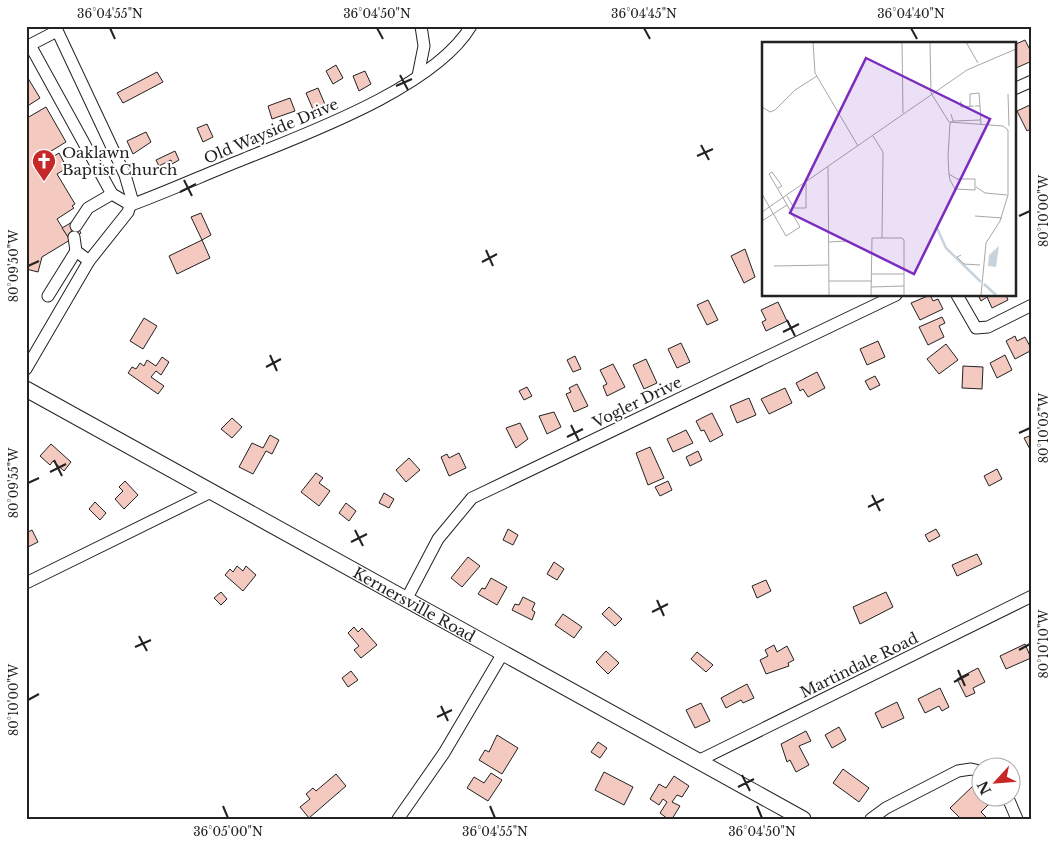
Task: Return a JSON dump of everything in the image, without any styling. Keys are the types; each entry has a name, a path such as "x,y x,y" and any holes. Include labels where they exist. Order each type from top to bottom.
{"main road":[{"name":"Kernersville Road","path":"26,389 700,760 803,819"}],"street":[{"path":"418,76 424,46 421,26"},
{"name":"Old Wayside Drive","path":"131,205 325,126 364,108 418,76 446,55 471,26"},
{"path":"26,369 89,261 124,219 131,205 130,186 56,28 28,46 112,194 131,205"},
{"path":"1016,88 1032,81"},
{"path":"48,296 76,251 75,232 88,208 112,194"},
{"path":"76,251 89,261"},
{"name":"Vogler Drive","path":"407,598 438,539 472,498 894,296"},
{"path":"958,296 976,328 988,327 1032,305"},
{"path":"26,583 213,491"},
{"name":"Martindale Road","path":"700,760 1032,596"},
{"path":"398,819 444,753 503,653"},
{"path":"871,819 886,808 958,771 970,769"}],"building":[{"path":"1025,40 1032,54 1032,61 1016,68 1016,44"},
{"path":"336,65 343,78 333,84 326,71"},
{"path":"365,71 371,84 359,91 353,76"},
{"path":"157,72 163,82 123,103 117,93"},
{"path":"26,75 40,98 26,107"},
{"path":"318,88 327,109 315,114 306,93"},
{"path":"290,98 295,111 272,119 268,106"},
{"path":"1032,104 1032,128 1027,131 1017,111"},
{"name":"Oaklawn Baptist Church","path":"46,107 66,142 48,153 51,158 59,153 67,168 57,174 75,204 72,206 74,208 57,219 70,240 42,257 38,272 26,269 26,117"},
{"path":"207,124 213,137 203,142 197,128"},
{"path":"146,132 151,142 133,154 127,141"},
{"path":"175,151 179,160 172,164 171,160 159,166 156,160"},
{"path":"201,213 211,235 202,240 191,217"},
{"path":"74,221 81,233 70,240 62,228"},
{"path":"202,240 210,258 177,274 169,256"},
{"path":"745,249 755,277 744,283 731,256"},
{"path":"930,296 933,301 938,299 943,309 920,320 911,303"},
{"path":"978,296 1006,296 1008,300 992,308 987,297 981,301"},
{"path":"708,300 718,320 707,325 697,305"},
{"path":"778,302 787,321 766,331 762,322 766,320 761,310"},
{"path":"942,317 945,323 939,326 944,337 928,345 919,327"},
{"path":"144,318 157,326 143,349 130,341"},
{"path":"1015,336 1017,341 1025,337 1032,350 1015,359 1006,341"},
{"path":"878,341 885,357 867,365 860,349"},
{"path":"681,343 690,362 677,368 668,349"},
{"path":"946,344 958,360 939,374 927,359"},
{"path":"1005,355 1012,370 997,378 990,363"},
{"path":"575,356 581,369 573,372 567,360"},
{"path":"162,357 169,362 161,375 156,371 151,377 164,386 158,394 128,373 132,367 136,369 140,363 144,366 147,360 156,366"},
{"path":"646,359 657,383 644,389 633,365"},
{"path":"613,364 625,387 607,396 603,386 607,384 600,370"},
{"path":"963,366 983,367 982,389 962,388"},
{"path":"817,372 825,388 808,397 803,389 800,391 796,383"},
{"path":"875,376 880,385 870,390 865,381"},
{"path":"577,384 588,406 574,412 566,394 571,392 569,388"},
{"path":"527,387 532,396 524,400 519,391"},
{"path":"785,388 792,403 769,414 761,399"},
{"path":"749,398 756,415 737,423 730,406"},
{"path":"554,412 561,427 547,434 539,416"},
{"path":"712,413 723,435 710,442 704,430 701,431 696,421"},
{"path":"232,418 242,427 232,438 221,429"},
{"path":"520,423 528,439 516,448 506,428"},
{"path":"686,430 693,443 673,452 667,439"},
{"path":"270,435 279,440 272,454 266,451 253,474 239,467 252,443 263,448"},
{"path":"1032,435 1032,453 1024,438"},
{"path":"51,444 71,462 64,471 53,461 50,465 40,456"},
{"path":"650,447 664,478 648,485 636,453"},
{"path":"698,451 702,460 690,466 686,457"},
{"path":"459,453 466,468 449,476 441,457 447,454 449,458"},
{"path":"409,458 420,470 406,482 396,470"},
{"path":"997,469 1002,479 989,486 984,476"},
{"path":"316,473 323,478 319,483 330,491 319,506 301,492"},
{"path":"125,481 138,495 124,509 115,499 123,491 119,487"},
{"path":"668,481 672,490 660,496 655,487"},
{"path":"384,493 394,499 389,508 379,503"},
{"path":"95,502 106,513 100,520 89,509"},
{"path":"346,503 356,511 349,521 339,513"},
{"path":"508,529 518,535 513,545 503,540"},
{"path":"936,529 940,536 929,542 925,535"},
{"path":"32,530 38,542 26,548 26,533"},
{"path":"977,554 982,564 957,576 952,565"},
{"path":"468,557 480,566 462,587 451,578"},
{"path":"554,562 564,569 557,580 547,574"},
{"path":"237,566 243,571 246,566 256,575 243,591 225,575 230,569 233,572"},
{"path":"491,578 507,587 497,605 478,594 482,588 485,589"},
{"path":"766,580 771,591 757,598 752,586"},
{"path":"221,592 227,599 221,605 214,598"},
{"path":"886,592 893,607 860,624 853,607"},
{"path":"523,597 535,603 532,610 535,612 532,620 512,610 515,604 519,605"},
{"path":"609,607 622,619 615,626 602,614"},
{"path":"563,614 582,627 574,638 555,625"},
{"path":"354,627 358,632 362,628 377,645 361,658 354,650 359,646 348,633"},
{"path":"1025,644 1031,658 1006,669 1000,656"},
{"path":"774,645 777,652 787,646 794,660 788,663 789,666 766,674 760,660 768,656 765,650"},
{"path":"606,651 619,663 608,674 596,662"},
{"path":"697,652 713,665 706,672 691,659"},
{"path":"978,668 985,682 973,688 975,693 966,697 957,679"},
{"path":"351,671 358,680 348,687 342,678"},
{"path":"747,684 754,698 743,703 741,700 726,708 721,698"},
{"path":"940,688 949,707 942,711 939,706 925,713 918,699"},
{"path":"897,702 904,718 882,728 875,713"},
{"path":"701,703 710,721 695,728 686,710"},
{"path":"839,727 846,740 832,748 825,735"},
{"path":"806,731 811,741 799,746 809,765 796,772 790,760 787,762 781,744"},
{"path":"497,735 518,748 502,774 479,760 485,750 489,752"},
{"path":"598,742 607,748 600,758 591,752"},
{"path":"843,769 869,788 859,802 833,783"},
{"path":"604,772 633,787 624,805 595,790"},
{"path":"491,773 502,780 488,801 467,788 474,777 484,783"},
{"path":"336,774 346,786 309,818 300,807 310,799 306,794 313,788 316,791"},
{"path":"674,776 689,786 682,797 677,795 672,802 680,806 672,819 668,819 660,813 667,802 663,799 659,805 650,799 659,784 666,788"},
{"path":"970,789 970,808 985,808 981,812 988,819 961,819 950,808"}],"place":[{"name":"Oaklawn Baptist Church","path":"44,182"}]}
